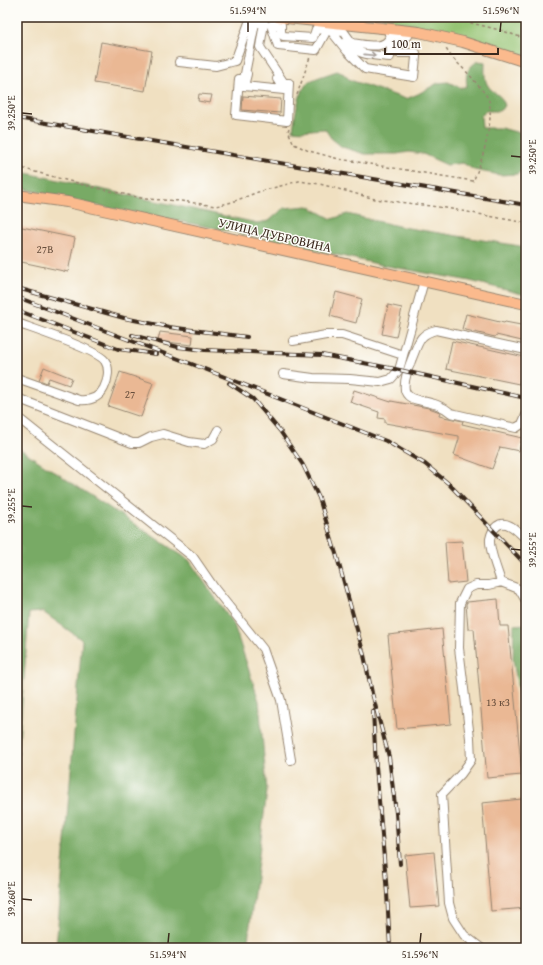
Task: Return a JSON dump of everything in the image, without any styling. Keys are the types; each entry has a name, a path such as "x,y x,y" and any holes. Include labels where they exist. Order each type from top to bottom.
{"main road":[{"path":"275,20 326,24 362,21 403,32 462,42 526,62"},
{"name":"УЛИЦА ДУБРОВИНА","path":"17,195 68,202 526,304"}],"street":[{"path":"179,62 216,66 235,61 251,17"},
{"path":"259,20 264,23 260,47 284,83 290,84 287,121 236,115 239,79 244,80 254,22 259,20"},
{"path":"254,42 284,90 244,86 254,42 259,20"},
{"path":"275,20 281,25 281,32 283,36 313,38 316,29 326,24"},
{"path":"275,20 271,25 278,46 316,50 327,30 326,24"},
{"path":"275,20 280,40 312,43 326,24"},
{"path":"326,24 339,32 350,47 363,54 390,57 391,46 403,32"},
{"path":"331,31 344,32 352,43 379,45 387,42 390,36 389,34 403,32 408,36 398,45 397,53 416,53 414,77 366,69 347,51 331,31"},
{"path":"283,374 313,378 350,379 380,382 391,379 399,370 424,281"},
{"path":"17,323 93,351 105,360 108,371 107,382 103,391 99,396 87,401 79,400 17,378"},
{"path":"526,350 436,330 427,332 420,339 404,384 406,394 412,399 445,408 451,413 516,428 522,424 526,415"},
{"path":"293,341 326,335 342,336 403,355"},
{"path":"17,398 132,443 139,443 150,437 162,434 189,442 204,444 213,439 218,430"},
{"path":"17,417 193,557 263,649 281,700 291,760"},
{"path":"501,582 490,540 493,530 499,524 505,523 513,527 526,539"},
{"path":"481,948 464,935 453,918 449,903 442,794 461,774 471,760 470,738 459,648 460,603 467,589 476,585 490,585 501,582 519,588 526,601"}],"path":[{"path":"447,17 526,38"},
{"path":"290,124 288,131 294,144 309,151 340,159 474,181 490,128 489,100 472,78 449,55 439,37"},
{"path":"296,97 299,85 309,63 312,43"},
{"path":"17,167 84,185 145,199 181,201 216,206 232,202 258,192 299,181 320,184 375,199 446,208 526,223"}],"green space":[{"path":"382,17 526,17 526,55 434,28 387,22"},
{"path":"478,61 485,62 486,82 492,90 502,98 505,106 499,111 485,111 481,116 482,128 501,128 520,133 526,150 526,164 517,174 500,175 474,170 463,163 447,165 423,154 409,152 397,154 365,154 342,147 331,138 325,129 301,131 293,130 298,104 303,90 310,81 320,77 337,71 344,74 350,80 406,99 438,83 448,82 461,88 467,86 466,78 469,69"},
{"path":"17,171 257,223 269,221 284,208 308,206 332,219 347,214 402,227 526,247 526,295 470,281 382,265 220,229 94,205 17,187"},
{"path":"17,447 189,560 234,625 259,701 267,791 247,948 56,948 82,640 43,612 29,613 17,768"},
{"path":"526,624 526,775 524,759 525,733 513,659 514,625"}],"building":[{"path":"101,42 152,51 145,91 94,83"},
{"path":"199,94 212,95 210,103 198,101"},
{"path":"243,96 281,99 280,113 242,110"},
{"path":"17,226 75,238 68,272 17,261"},
{"path":"336,292 362,299 356,323 330,316"},
{"path":"388,305 402,308 396,337 382,334"},
{"path":"466,314 504,323 526,326 526,342 496,335 495,337 462,329"},
{"path":"160,332 193,336 192,345 158,341"},
{"path":"452,341 525,357 519,384 446,369"},
{"path":"44,367 72,378 69,385 49,378 47,383 39,380"},
{"path":"120,372 153,383 141,417 108,406"},
{"path":"354,390 391,402 429,408 440,412 439,416 463,421 462,424 522,438 519,451 500,447 492,469 454,455 459,436 385,423 385,419 378,418 379,412 350,402"},
{"path":"462,541 466,582 448,584 445,542"},
{"path":"498,599 500,626 508,626 522,775 487,778 474,629 468,629 466,604 467,602"},
{"path":"442,629 451,724 397,729 388,635"},
{"path":"522,799 526,840 526,908 491,911 482,803"},
{"path":"434,852 439,906 410,908 405,855"}],"railway":[{"path":"17,118 526,205"},
{"path":"17,288 124,318 169,327 247,337"},
{"path":"17,297 386,441 425,464 449,484 526,565"},
{"path":"17,310 118,349 156,354"},
{"path":"132,335 178,347 205,350 322,355 395,369 521,397"},
{"path":"229,383 253,399 280,431 303,465 319,498 364,655 372,693 389,757 396,813 400,864"},
{"path":"373,711 390,948"}]}
